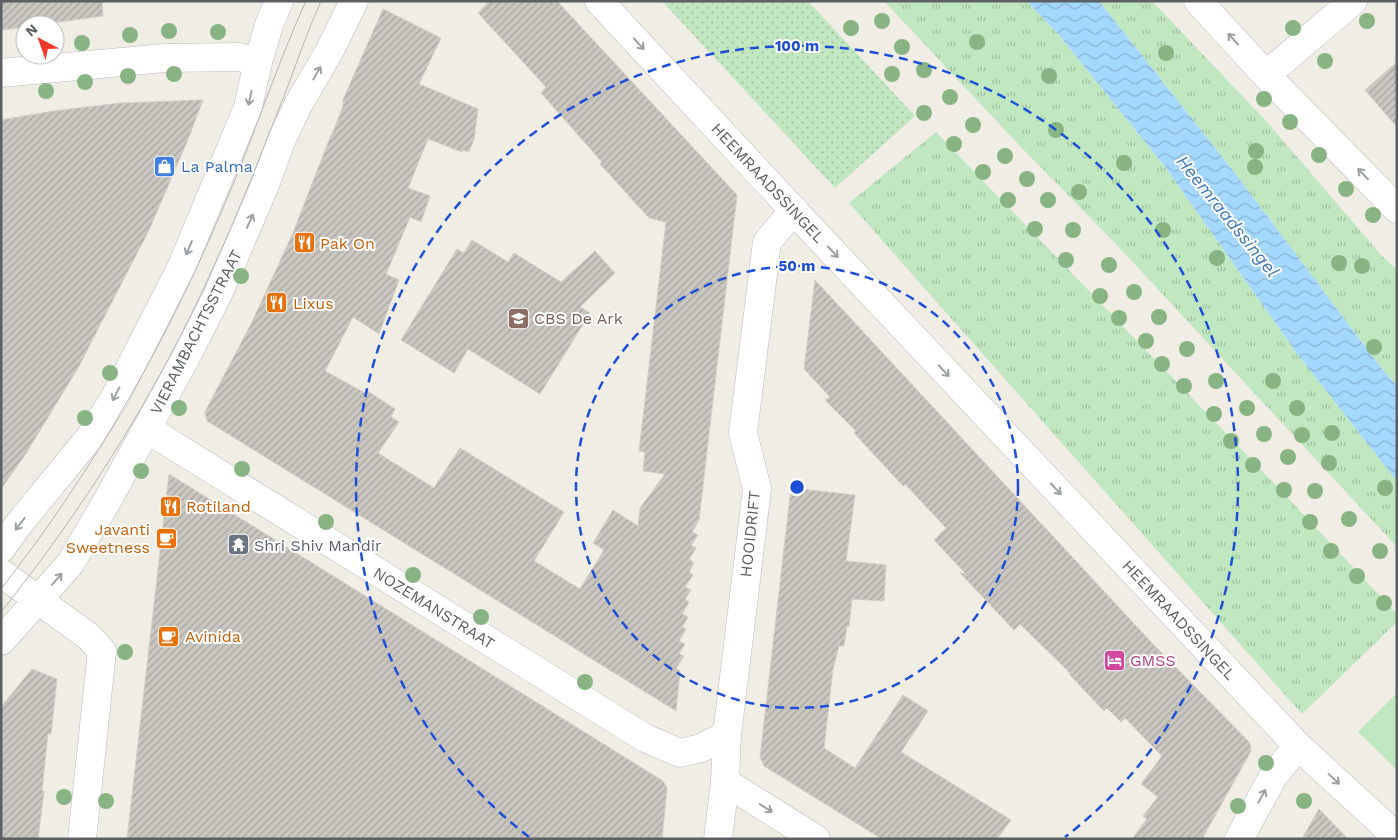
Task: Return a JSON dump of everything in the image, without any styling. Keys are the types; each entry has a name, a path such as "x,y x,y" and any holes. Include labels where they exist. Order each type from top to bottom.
{"street":[{"path":"1,548 90,437 114,399 186,257 248,107 268,25 280,1"},
{"name":"VIERAMBACHTSSTRAAT","path":"1,641 70,564 147,429 218,294 265,185 281,141 298,105 330,50 354,1"},
{"name":"HEEMRAADSSINGEL","path":"599,1 1298,746 1397,837"},
{"path":"1198,1 1266,75 1397,209"},
{"path":"1266,75 1353,1"},
{"path":"1,74 166,58 239,57 258,62"},
{"name":"HOOIDRIFT","path":"718,839 725,782 727,735 757,489 743,433 767,242 794,210"},
{"name":"NOZEMANSTRAAT","path":"147,429 644,738 680,753 701,748 727,735"},
{"path":"1,573 88,636 102,651 82,839"},
{"path":"1239,839 1274,775 1298,746"},
{"path":"725,782 816,839"}],"green space":[{"path":"662,1 808,1 915,116 835,188"},
{"path":"884,1 1027,1 1058,34 1166,168 1298,355 1397,481 1397,547 1115,243 1018,144"},
{"path":"1099,1 1152,1 1267,122 1382,256 1397,270 1397,386 1382,369 1234,172"},
{"path":"936,132 1271,480 1397,614 1397,622 1302,714 849,203"},
{"path":"1397,693 1397,770 1358,732"}],"water":[{"name":"Heemraadssingel","path":"1027,1 1099,1 1234,172 1382,369 1397,386 1397,481 1298,355 1166,168 1058,34"}],"building":[{"path":"1,1 102,1 103,16 65,21 65,15 15,15 15,28 1,30"},
{"path":"489,1 557,1 737,195 699,520 692,532 698,535 691,545 696,548 689,559 694,563 689,572 693,575 685,587 691,590 685,599 689,602 682,614 688,617 682,627 686,629 679,641 685,644 679,654 684,656 676,668 680,671 676,711 207,421 205,412 252,322 293,233 343,106 343,100 383,9 441,38 419,84 478,109 474,139 469,152 463,150 462,152 428,139 408,188 430,196 421,222 410,217 386,274 399,280 379,334 353,317 325,371 365,393 366,390 395,409 391,417 399,422 378,453 434,488 460,448 564,512 534,561 580,589 604,550 593,543 613,510 638,526 640,508 665,474 643,471 645,452 639,451 666,222 649,218 600,164 602,162 541,93 546,87 478,13"},
{"path":"1397,62 1397,127 1365,90"},
{"path":"203,100 149,230 78,368 25,455 1,489 1,120 121,103"},
{"name":"CBS De Ark","path":"472,240 508,262 514,253 561,282 595,251 615,273 580,307 590,313 540,394 468,349 454,373 401,340 457,249 464,253"},
{"path":"815,280 1152,643 1250,743 1251,751 1202,839 1132,839 1147,819 1143,816 1158,797 1141,784 1162,756 1125,718 1121,722 1107,708 1104,711 1070,673 1020,624 1014,630 960,573 966,574 934,540 946,528 905,484 903,486 854,433 856,431 825,400 830,397 804,369"},
{"path":"169,474 663,781 667,788 662,839 127,839"},
{"path":"791,488 855,495 846,561 886,565 884,601 852,599 849,627 847,626 844,646 839,646 833,669 824,748 855,768 903,695 928,711 901,752 1011,820 997,839 882,839 764,766 760,757"},
{"path":"32,669 57,679 51,734 48,733 38,839 1,839 1,707"},
{"path":"1319,809 1348,839 1302,839"}],"tram line":[{"path":"1,589 36,543 99,448 156,349 182,299 229,194 306,1"},
{"path":"1,612 62,531 118,447 192,314 232,226 321,1"}],"place":[{"name":"La Palma","path":"165,166"},
{"name":"Pak On","path":"304,243"},
{"name":"Lixus","path":"277,303"},
{"name":"CBS De Ark","path":"518,318"},
{"name":"Rotiland","path":"170,506"},
{"name":"Javanti Sweetness","path":"166,538"},
{"name":"Shri Shiv Mandir","path":"238,545"},
{"name":"Avinida","path":"169,636"},
{"name":"GMSS","path":"1114,660"}]}
